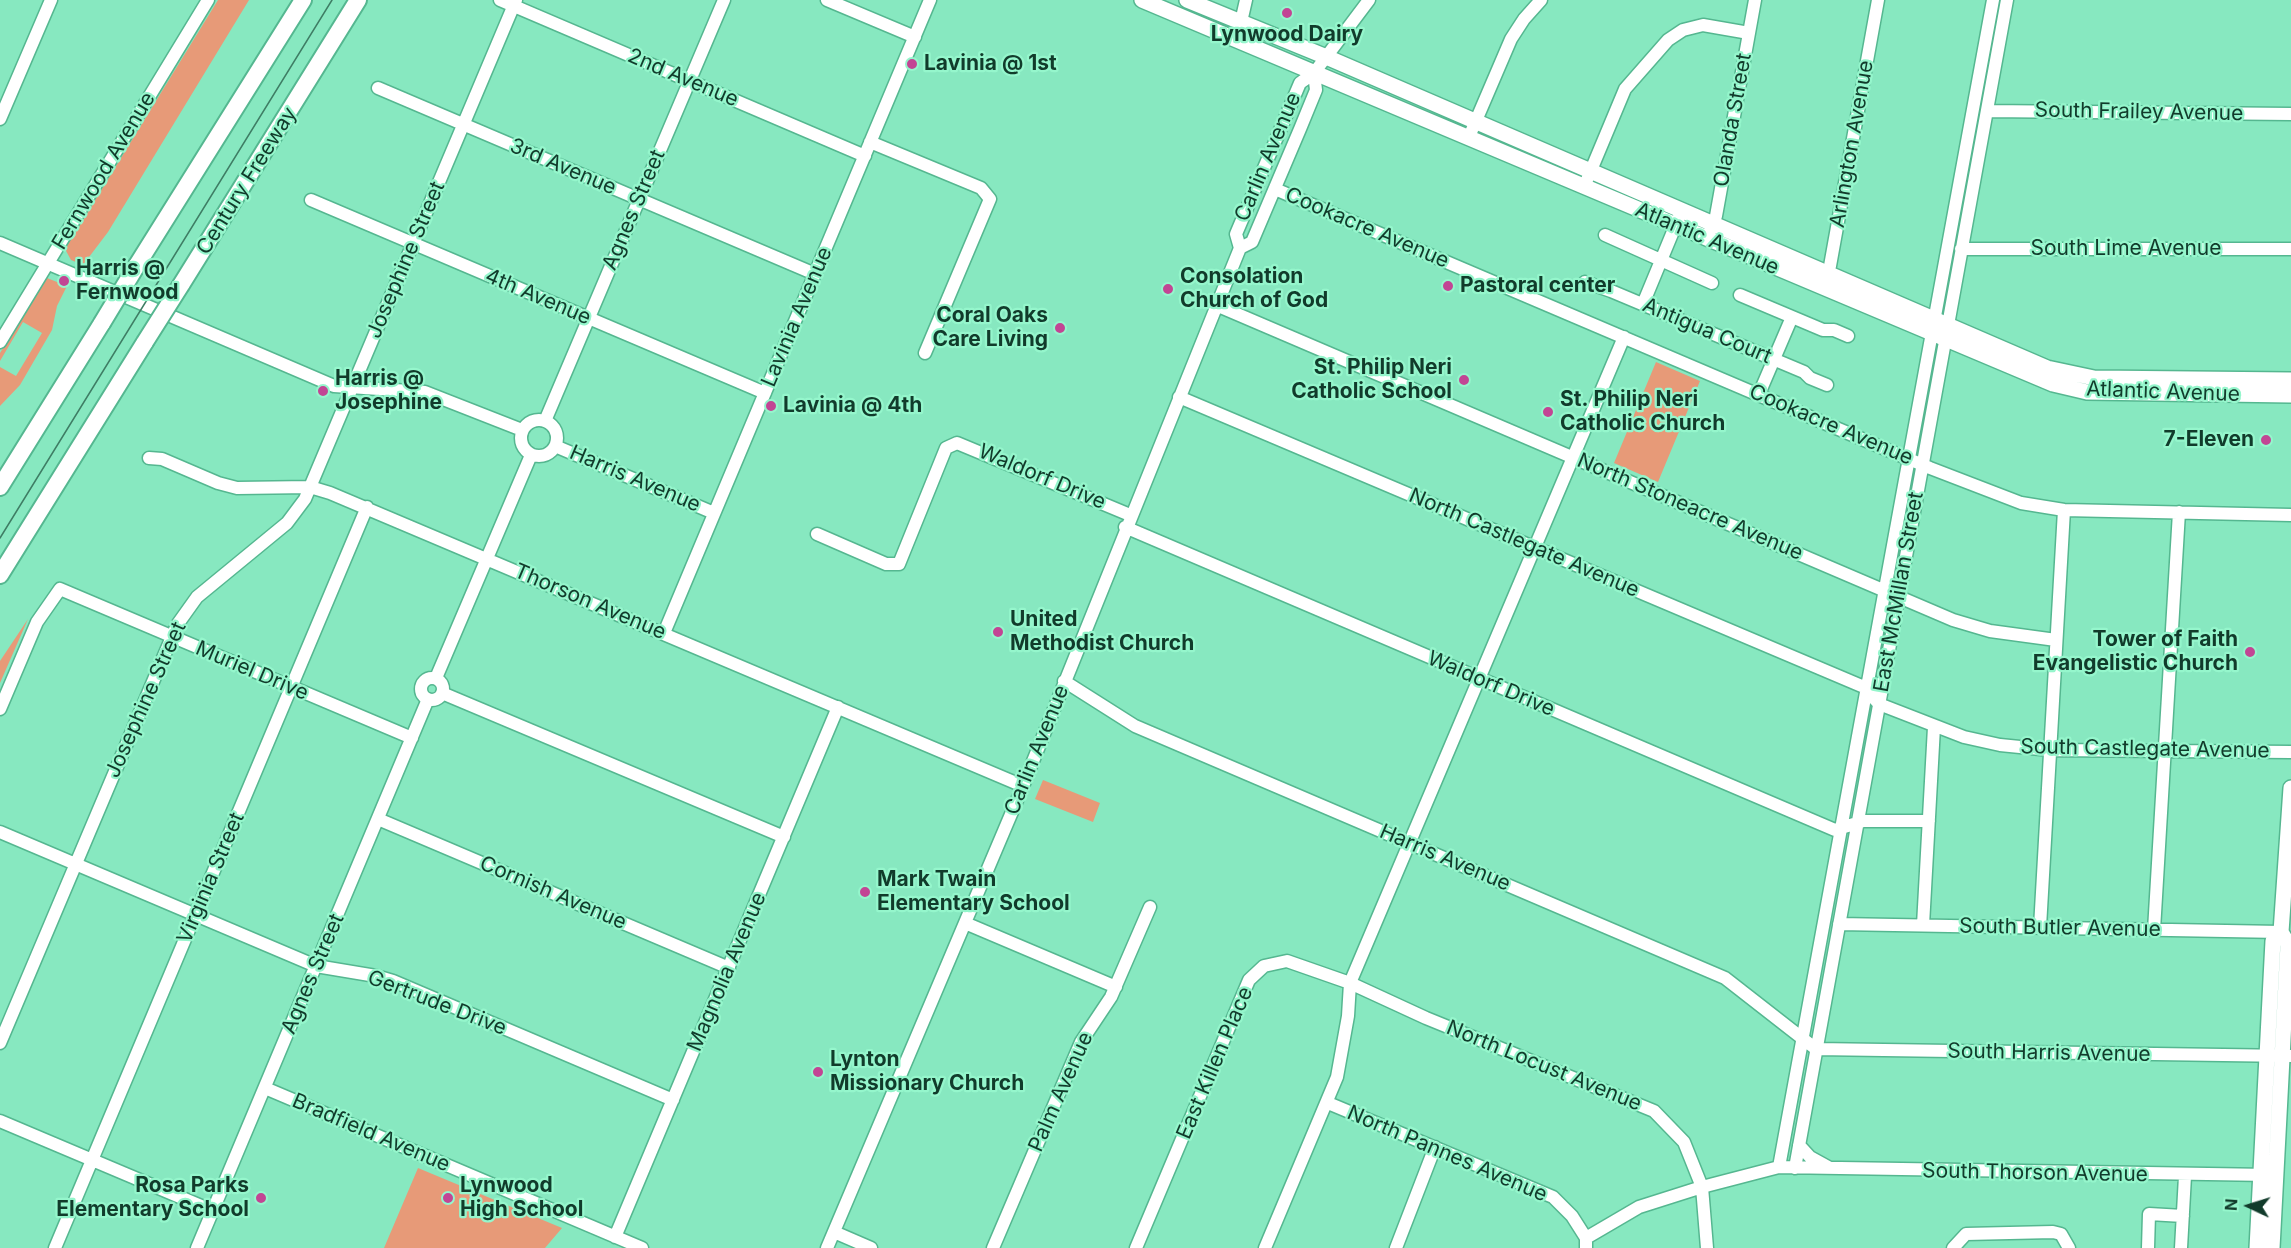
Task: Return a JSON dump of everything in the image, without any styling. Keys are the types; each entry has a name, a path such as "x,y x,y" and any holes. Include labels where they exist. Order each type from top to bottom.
{"highway":[{"path":"0,487 303,0"},
{"name":"Century Freeway","path":"0,575 358,0"}],"main road":[{"name":"Atlantic Avenue","path":"1142,0 1707,238 1824,280"},
{"name":"Atlantic Avenue","path":"1187,0 1324,56 1682,210 1824,280 1940,330 2053,384 2087,392 2291,395"},
{"name":"Atlantic Avenue","path":"1940,330 2046,368 2094,378 2291,380"},
{"path":"2257,1248 2268,1175 2280,1056 2273,941 2281,932 2291,788"},
{"path":"2268,1175 2272,1248"}],"street":[{"path":"0,119 51,0"},
{"name":"Fernwood Avenue","path":"0,342 208,0"},
{"name":"2nd Avenue","path":"500,0 515,3 865,156"},
{"name":"Agnes Street","path":"545,421 724,0"},
{"path":"827,0 915,37"},
{"name":"Lavinia Avenue","path":"664,633 930,0"},
{"path":"1241,22 1245,0"},
{"name":"Carlin Avenue","path":"1240,249 1236,234 1239,225 1300,83 1314,73 1324,56 1369,0"},
{"path":"1468,137 1511,39 1524,19 1541,0"},
{"name":"Olanda Street","path":"1707,238 1713,224 1755,0"},
{"name":"Arlington Avenue","path":"1824,280 1878,0"},
{"name":"East McMillan Street","path":"1779,1167 1868,692 1922,465 1940,330 1993,0"},
{"name":"East McMillan Street","path":"1795,1168 1879,704 1911,459 1961,249 2007,0"},
{"name":"Josephine Street","path":"0,1043 171,636 189,605 287,523 302,504 310,488 515,3"},
{"path":"1584,187 1629,84 1668,40 1683,30 1703,25 1749,33"},
{"name":"Carlin Avenue","path":"827,1248 1023,786 1216,305 1240,249 1252,242 1275,189 1316,90 1314,73"},
{"name":"3rd Avenue","path":"378,88 815,274"},
{"name":"South Frailey Avenue","path":"1987,111 2291,114"},
{"path":"870,142 981,188 989,195 988,207 925,353"},
{"name":"Cookacre Avenue","path":"1275,189 1922,465 2021,503 2064,510 2291,515"},
{"name":"4th Avenue","path":"311,200 765,393"},
{"path":"1643,304 1682,210"},
{"path":"1605,235 1712,283"},
{"path":"0,243 334,386 425,392 522,430"},
{"name":"South Lime Avenue","path":"1961,249 2291,249"},
{"name":"Antigua Court","path":"1585,282 1774,359 1827,385"},
{"path":"1740,295 1823,330 1834,330 1848,336"},
{"name":"North Stoneacre Avenue","path":"1216,305 1953,620 1990,631 2056,640"},
{"path":"1759,394 1792,317"},
{"path":"1265,1248 1328,1103 1342,1054 1350,983 1624,337"},
{"name":"North Castlegate Avenue","path":"1179,397 1864,687 1868,692"},
{"path":"534,420 545,421 556,433 555,446 548,454 531,455 521,442 522,430 534,420"},
{"name":"Waldorf Drive","path":"817,534 886,564 896,566 902,561 946,448 953,443 970,447 1130,515"},
{"name":"Harris Avenue","path":"555,446 714,513"},
{"path":"436,678 531,455"},
{"name":"Thorson Avenue","path":"149,458 173,463 218,483 237,488 310,488 367,507 1023,786"},
{"name":"Virginia Street","path":"55,1248 367,507"},
{"path":"2040,927 2064,510"},
{"path":"2154,930 2179,512"},
{"name":"Waldorf Drive","path":"1125,527 1835,831 1842,829"},
{"name":"Muriel Drive","path":"0,710 37,622 60,589 412,738"},
{"path":"436,678 442,684 442,693 435,700 428,699 422,693 422,685 426,680 436,678"},
{"name":"Harris Avenue","path":"1064,681 1135,726 1725,978 1757,1001 1802,1041 1816,1049"},
{"name":"South Castlegate Avenue","path":"1868,692 1879,704 1934,727 2000,745 2050,750 2291,752"},
{"path":"442,693 784,837"},
{"name":"Agnes Street","path":"197,1248 428,699"},
{"name":"Magnolia Avenue","path":"615,1237 838,707"},
{"path":"1923,925 1934,727"},
{"name":"Cornish Avenue","path":"378,819 729,968"},
{"path":"1842,829 1857,823 1929,821"},
{"name":"Gertrude Drive","path":"0,832 316,966 393,981 673,1100"},
{"name":"Palm Avenue","path":"993,1248 1081,1042 1116,987 1150,907"},
{"path":"965,923 1116,987"},
{"name":"South Butler Avenue","path":"1839,924 2281,932"},
{"name":"East Killen Place","path":"1136,1248 1250,980 1264,966 1287,961 1350,983"},
{"name":"North Locust Avenue","path":"1350,983 1426,1018 1654,1112 1684,1142 1702,1187"},
{"name":"South Harris Avenue","path":"1816,1049 2280,1056"},
{"name":"Bradfield Avenue","path":"265,1088 642,1248"},
{"name":"North Pannes Avenue","path":"1328,1103 1552,1197 1572,1216 1586,1243"},
{"path":"0,1121 213,1211"},
{"path":"1799,1145 1810,1157 1834,1170"},
{"path":"1396,1248 1435,1147"},
{"path":"1586,1243 1639,1207 1702,1187 1779,1167 1795,1168"},
{"name":"South Thorson Avenue","path":"1795,1168 2185,1176 2268,1175"},
{"path":"2181,1248 2185,1176"},
{"path":"1702,1187 1708,1235 1707,1248"},
{"path":"2148,1248 2149,1214 2183,1216"},
{"path":"834,1232 871,1248"},
{"path":"1956,1243 1966,1234 2053,1232 2061,1234 2067,1244"}],"shaded area":[{"path":"218,0 249,0 108,232 83,265 71,260 65,249"},
{"path":"47,278 67,286 57,306 52,330 20,385 0,406 0,367 16,376 42,333 23,322 0,361 0,353"},
{"path":"1656,362 1700,381 1658,482 1614,463"},
{"path":"28,619 0,683 0,661"},
{"path":"1043,780 1100,803 1093,822 1035,799"},
{"name":"Lynwood High School","path":"418,1168 562,1228 545,1248 384,1248"}],"tram line":[{"path":"0,538 332,0"}],"place":[{"name":"Lynwood Dairy","path":"1287,13"},
{"name":"Lavinia @ 1st","path":"912,64"},
{"name":"Harris @ Fernwood","path":"64,281"},
{"name":"Pastoral center","path":"1448,286"},
{"name":"Consolation Church of God","path":"1168,289"},
{"name":"Coral Oaks Care Living","path":"1060,328"},
{"name":"St. Philip Neri Catholic School","path":"1464,380"},
{"name":"Harris @ Josephine","path":"323,391"},
{"name":"Lavinia @ 4th","path":"771,406"},
{"name":"St. Philip Neri Catholic Church","path":"1548,412"},
{"name":"7-Eleven","path":"2266,440"},
{"name":"United Methodist Church","path":"998,632"},
{"name":"Tower of Faith Evangelistic Church","path":"2250,652"},
{"name":"Mark Twain Elementary School","path":"865,892"},
{"name":"Lynton Missionary Church","path":"818,1072"},
{"name":"Rosa Parks Elementary School","path":"261,1198"},
{"name":"Lynwood High School","path":"448,1198"}]}
